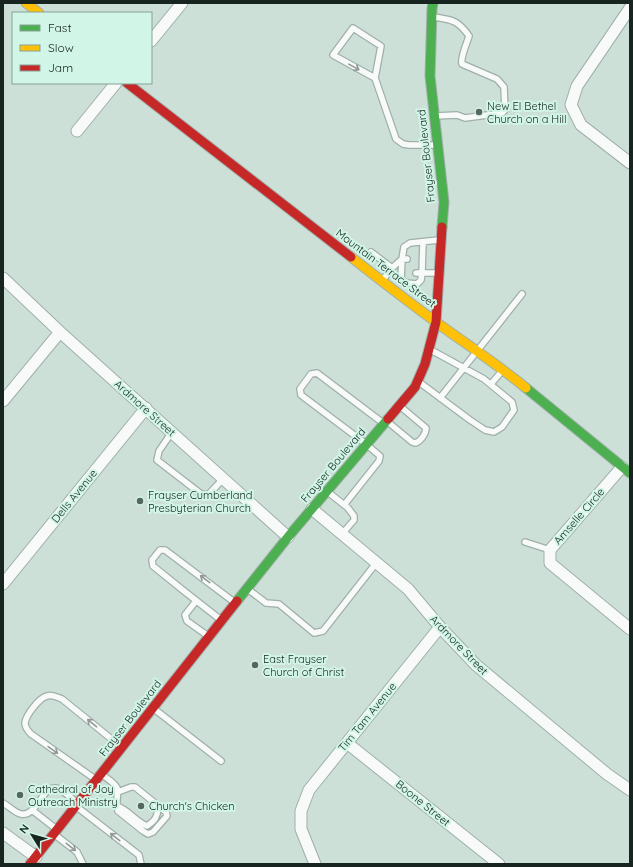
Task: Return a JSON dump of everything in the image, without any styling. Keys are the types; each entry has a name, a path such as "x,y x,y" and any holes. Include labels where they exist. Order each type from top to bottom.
{"main road":[{"path":"26,3 38,12"},
{"name":"Frayser Boulevard","path":"37,862 56,832 288,537 415,387 418,381 425,364 436,322 444,202 430,76 433,3"},
{"name":"Mountain Terrace Street","path":"128,84 382,281 436,322 503,369 626,470"}],"street":[{"path":"152,40 182,3"},
{"path":"630,8 577,86 571,105 582,125 630,163"},
{"path":"78,131 115,84"},
{"name":"Ardmore Street","path":"3,278 60,332 288,537"},
{"path":"3,401 60,332"},
{"name":"Dells Avenue","path":"3,584 146,408"},
{"name":"Amselle Circle","path":"626,470 550,550 550,564 630,629"},
{"name":"Ardmore Street","path":"312,508 408,589 440,627 476,665 607,774 630,790"},
{"name":"Tim Tam Avenue","path":"315,864 301,829 301,811 309,790 440,627"},
{"name":"Boone Street","path":"348,742 499,864"},
{"path":"3,832 37,862"}],"lane":[{"path":"432,17 454,21 463,28 469,36 461,60 462,64 497,79 504,87 505,110 502,113 465,118 457,115 435,116"},
{"path":"375,78 333,55 353,28 381,46 375,78 396,139 403,144 409,145 438,145"},
{"path":"423,242 419,273 421,280 417,284 406,283 402,279 405,259 404,247 410,243 442,240"},
{"path":"371,252 392,268"},
{"path":"382,281 392,268 405,259"},
{"path":"419,273 439,273"},
{"path":"440,398 522,294"},
{"path":"418,381 485,430 494,432 502,427 514,410 512,402 491,384 429,349"},
{"path":"491,384 503,369"},
{"path":"344,505 379,460 380,456 301,395 300,389 311,374 317,373 415,444 426,432 426,428 399,406"},
{"path":"172,432 159,451 157,460 201,494 208,495 223,479"},
{"path":"327,491 344,505 354,516 354,520 342,534"},
{"path":"525,542 550,550"},
{"path":"222,621 153,566 152,560 160,550 165,550 236,603"},
{"path":"248,588 266,603 279,604 314,633 323,631 377,562"},
{"path":"196,601 185,615 187,621 209,637"},
{"path":"118,792 135,787 166,812 167,816 153,832 148,834 143,831 118,811 116,806 118,792 115,785 99,777 31,734 26,728 25,723 28,716 42,698 47,695 54,696 62,699 122,748"},
{"path":"153,708 221,761"},
{"path":"116,806 122,807 141,824 147,826 153,822 157,816 158,809 154,804 149,802 131,787"},
{"path":"3,803 19,814 24,815 28,814 32,810 51,788 60,789 77,805 139,855 141,864"},
{"path":"32,810 77,852 83,864"}],"traffic: fast":[{"path":"433,3 430,76 444,202 442,227"},
{"path":"526,388 630,473"},
{"path":"237,601 288,537 388,419"}],"traffic: slow":[{"path":"26,3 38,12"},
{"path":"351,257 414,306 493,362 526,388"}],"traffic: jam":[{"path":"128,84 351,257"},
{"path":"388,419 415,387 425,364 436,322 442,227"},
{"path":"30,864 237,601"}],"place":[{"name":"New El Bethel Church on a Hill","path":"479,112"},
{"name":"Frayser Cumberland Presbyterian Church","path":"140,501"},
{"name":"East Frayser Church of Christ","path":"255,665"},
{"name":"Cathedral of Joy Outreach Ministry","path":"20,795"},
{"name":"Church's Chicken","path":"141,806"}]}
